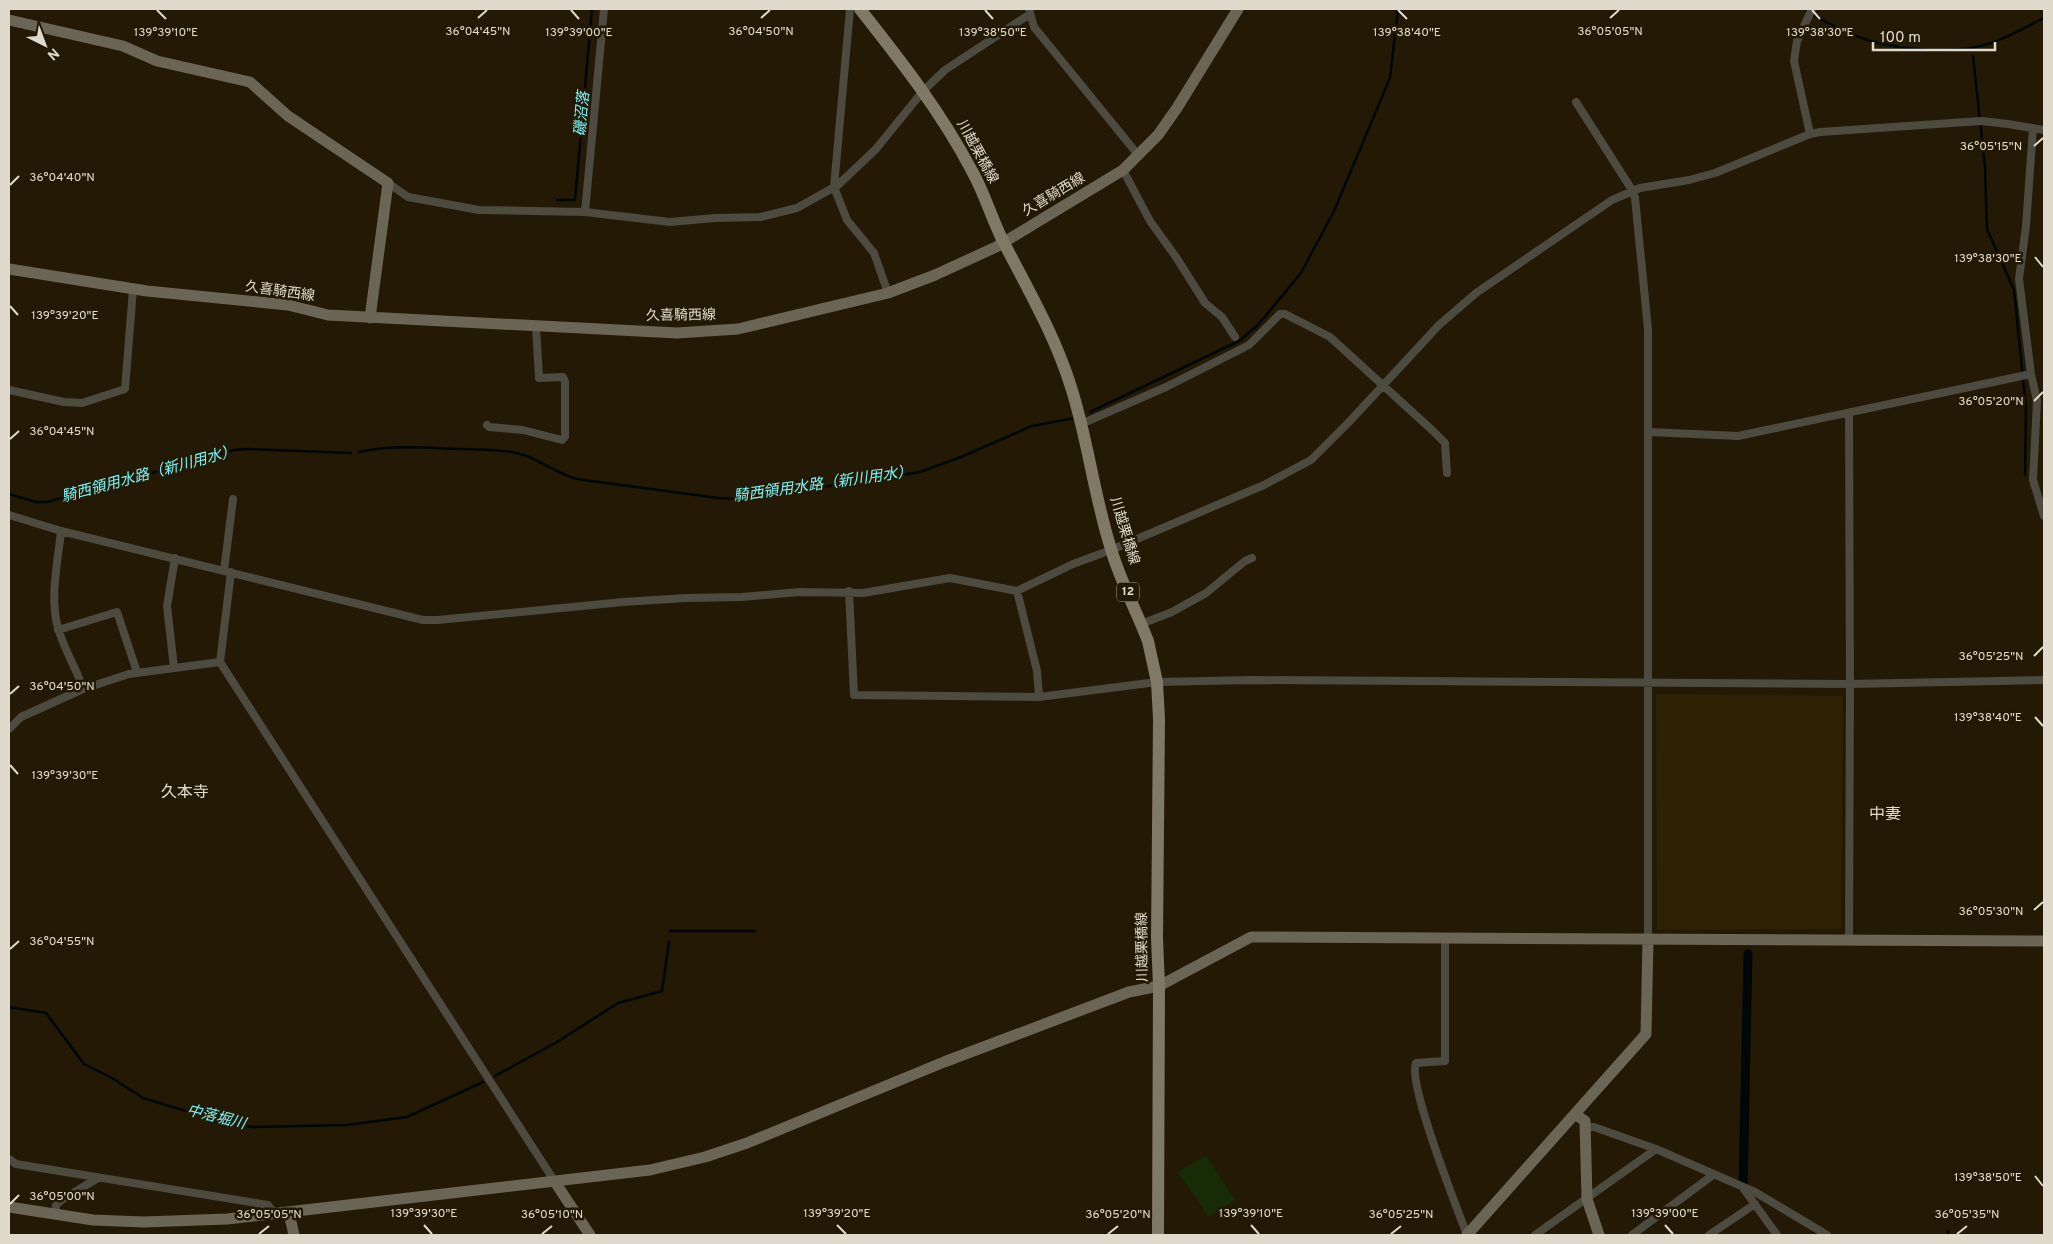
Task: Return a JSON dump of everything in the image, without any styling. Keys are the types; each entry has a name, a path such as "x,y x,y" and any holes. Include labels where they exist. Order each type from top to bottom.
{"main road":[{"name":"川越栗橋線","path":"860,9 923,91 955,141 973,172 1004,243 1029,287 1054,340 1082,424 1111,550 1148,641 1157,682 1159,719 1157,938 1159,986 1158,1235"}],"street":[{"path":"585,212 604,9"},
{"path":"850,9 834,187 847,220 874,253 888,293"},
{"name":"久喜騎西線","path":"9,269 133,289 288,305 328,315 677,333 738,329 888,293 962,263 1004,243 1123,170 1140,156 1158,135 1177,108 1238,9"},
{"path":"1810,134 1794,61 1797,41 1812,9"},
{"path":"9,20 123,46 157,61 250,82 288,116 408,197 479,210 585,212 670,222 760,217 797,208 834,187 876,149 923,91 945,70 1029,12 1034,27 1140,156"},
{"path":"1445,937 1445,1061 1416,1063 1414,1069 1420,1098 1442,1172 1467,1235 1576,1115 1646,1034 1649,683 1647,315 1635,198 1632,190 1576,102"},
{"path":"9,516 61,531 423,620 598,604 849,591 863,593 950,578 1017,592 1073,564 1111,550 1264,485 1311,460 1439,325 1476,293 1569,228 1612,200 1632,190 1689,180 1715,173 1810,134 1980,121 2044,130"},
{"path":"2033,128 2026,226 2019,279 2031,374 2037,401 2033,480 2044,516"},
{"path":"1123,170 1150,221 1176,257 1205,303 1222,317 1235,337"},
{"path":"370,318 388,183"},
{"path":"9,390 64,402 82,403 125,389 133,289"},
{"path":"1082,424 1166,387 1249,345 1280,314 1285,314 1330,337 1445,443 1447,473"},
{"path":"487,424 489,427 523,430 562,440 565,437 565,382 563,377 539,378 536,327"},
{"path":"1649,432 1738,436 2031,374"},
{"path":"1849,414 1849,940"},
{"path":"233,499 220,662 590,1235"},
{"path":"61,531 55,602 58,630 66,651 72,659 83,689"},
{"path":"174,668 167,606 175,558"},
{"path":"1141,624 1172,612 1206,593 1245,561 1252,558"},
{"path":"849,591 854,695 1039,697 1157,682 1262,680 1850,684 2044,680"},
{"path":"1017,592 1037,672 1039,697"},
{"path":"58,630 117,612 137,672"},
{"path":"9,729 20,717 83,689 137,672 220,662"},
{"path":"9,1207 93,1220 144,1222 227,1219 650,1170 705,1157 747,1143 944,1062 1128,992 1159,986 1251,937 2044,941"},
{"path":"1576,1115 1585,1121 1587,1199 1599,1235"},
{"path":"1586,1127 1594,1127 1656,1149 1755,1192 1827,1235"},
{"path":"1536,1235 1656,1149"},
{"path":"9,1159 16,1164 268,1204 274,1214"},
{"path":"1632,1235 1713,1175"},
{"path":"55,1215 56,1206 63,1199 98,1178"},
{"path":"1743,1188 1776,1235"},
{"path":"1709,1235 1755,1204"},
{"path":"289,1213 294,1235"}],"shaded area":[{"path":"1656,694 1843,696 1841,929 1657,930"}],"green space":[{"path":"1206,1155 1235,1200 1209,1217 1178,1172"}],"waterway":[{"name":"磯沼落","path":"557,200 575,200 592,9"},
{"name":"騎西領用水路（新川用水）","path":"1090,412 1239,341 1258,325 1301,273 1334,211 1390,78 1398,9"},
{"name":"騎西領用水路（新川用水）","path":"1814,15 1842,30 1870,41 1899,47 1931,50 1967,49 1981,46 2009,36 2044,18"},
{"path":"1973,56 1985,167 1987,229 2014,290 2026,408 2025,475"},
{"name":"騎西領用水路（新川用水）","path":"359,452 411,447 509,452 524,455 577,479 738,499 920,472 961,457 1032,426 1074,418"},
{"name":"騎西領用水路（新川用水）","path":"9,494 36,502 47,502 234,450 351,453"},
{"path":"670,931 755,931"},
{"name":"中落堀川","path":"495,1076 557,1042 618,1003 662,991 669,942"},
{"path":"1743,1188 1748,954"},
{"name":"中落堀川","path":"9,1007 46,1013 84,1064 112,1078 143,1098 226,1123 254,1127 346,1125 407,1117 483,1082"}],"district":[{"name":"久本寺","path":"185,793"},
{"name":"中妻","path":"1885,815"}]}
